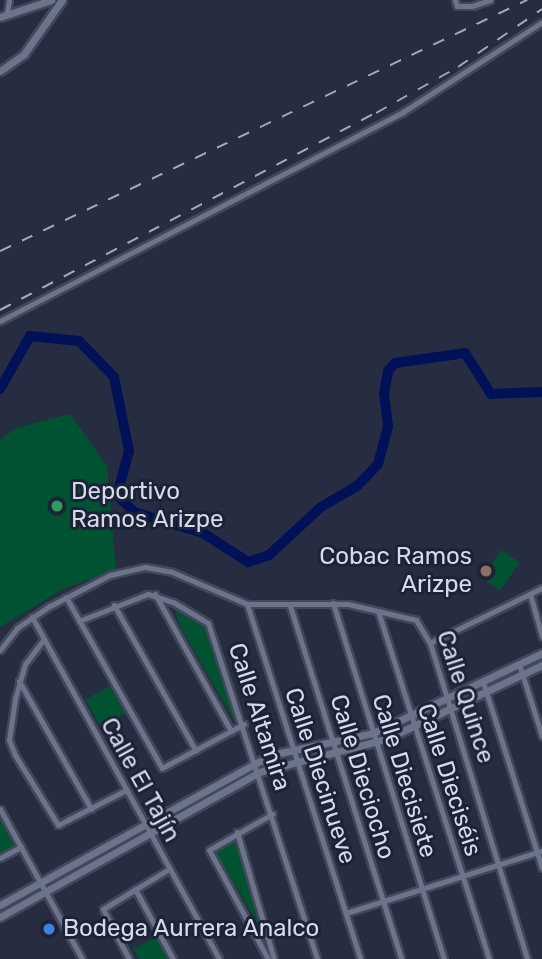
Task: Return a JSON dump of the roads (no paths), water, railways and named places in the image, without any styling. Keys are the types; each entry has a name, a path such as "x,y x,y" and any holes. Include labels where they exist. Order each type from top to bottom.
{"street":[{"path":"4,15 9,0"},
{"path":"4,15 51,0"},
{"path":"0,71 24,54 62,0"},
{"path":"456,3 490,0"},
{"path":"0,321 403,112 542,22"},
{"path":"0,650 32,617 66,597 110,575 145,567 173,572 247,604"},
{"path":"430,643 542,588"},
{"path":"79,621 114,605 155,594 231,731"},
{"name":"Calle Altamira","path":"155,594 208,622 244,724 317,959"},
{"path":"530,594 542,636"},
{"path":"66,597 158,764 167,768 244,724"},
{"name":"Calle Quince","path":"247,604 290,606 333,603 420,622 430,643 528,951 527,959"},
{"name":"Calle Diecisiete","path":"333,603 444,959"},
{"name":"Calle Diecinueve","path":"247,604 360,959"},
{"path":"114,605 195,751"},
{"name":"Calle Dieciocho","path":"290,606 401,959"},
{"name":"Calle Dieciséis","path":"378,611 489,959"},
{"name":"Calle El Tajín","path":"32,617 219,959"},
{"path":"44,639 29,654 19,681 9,740 38,797 58,825 126,790"},
{"path":"0,905 256,763 293,750 373,733 542,653"},
{"path":"519,664 542,736"},
{"path":"0,917 259,772 296,760 375,743 542,664"},
{"path":"19,681 92,809"},
{"path":"483,682 540,852 542,868"},
{"path":"0,809 81,959"},
{"path":"268,959 209,853 237,832 272,814"},
{"path":"237,832 274,959"},
{"path":"0,858 20,847"},
{"path":"346,913 540,852"},
{"path":"129,959 103,909 169,869"},
{"path":"135,889 173,959"}],"waterway":[{"path":"0,389 30,336 79,341 114,377 129,451 117,495 134,512 203,533 248,562 269,555 321,507 357,486 378,464 388,426 384,394 388,371 395,363 465,353 491,394 542,392"}],"railway":[{"path":"0,251 527,0"},
{"path":"0,310 376,113 458,67 542,9"}],"place":[{"name":"Deportivo Ramos Arizpe","path":"57,506"},
{"name":"Cobac Ramos Arizpe","path":"486,571"},
{"name":"Bodega Aurrera Analco","path":"49,929"}]}
